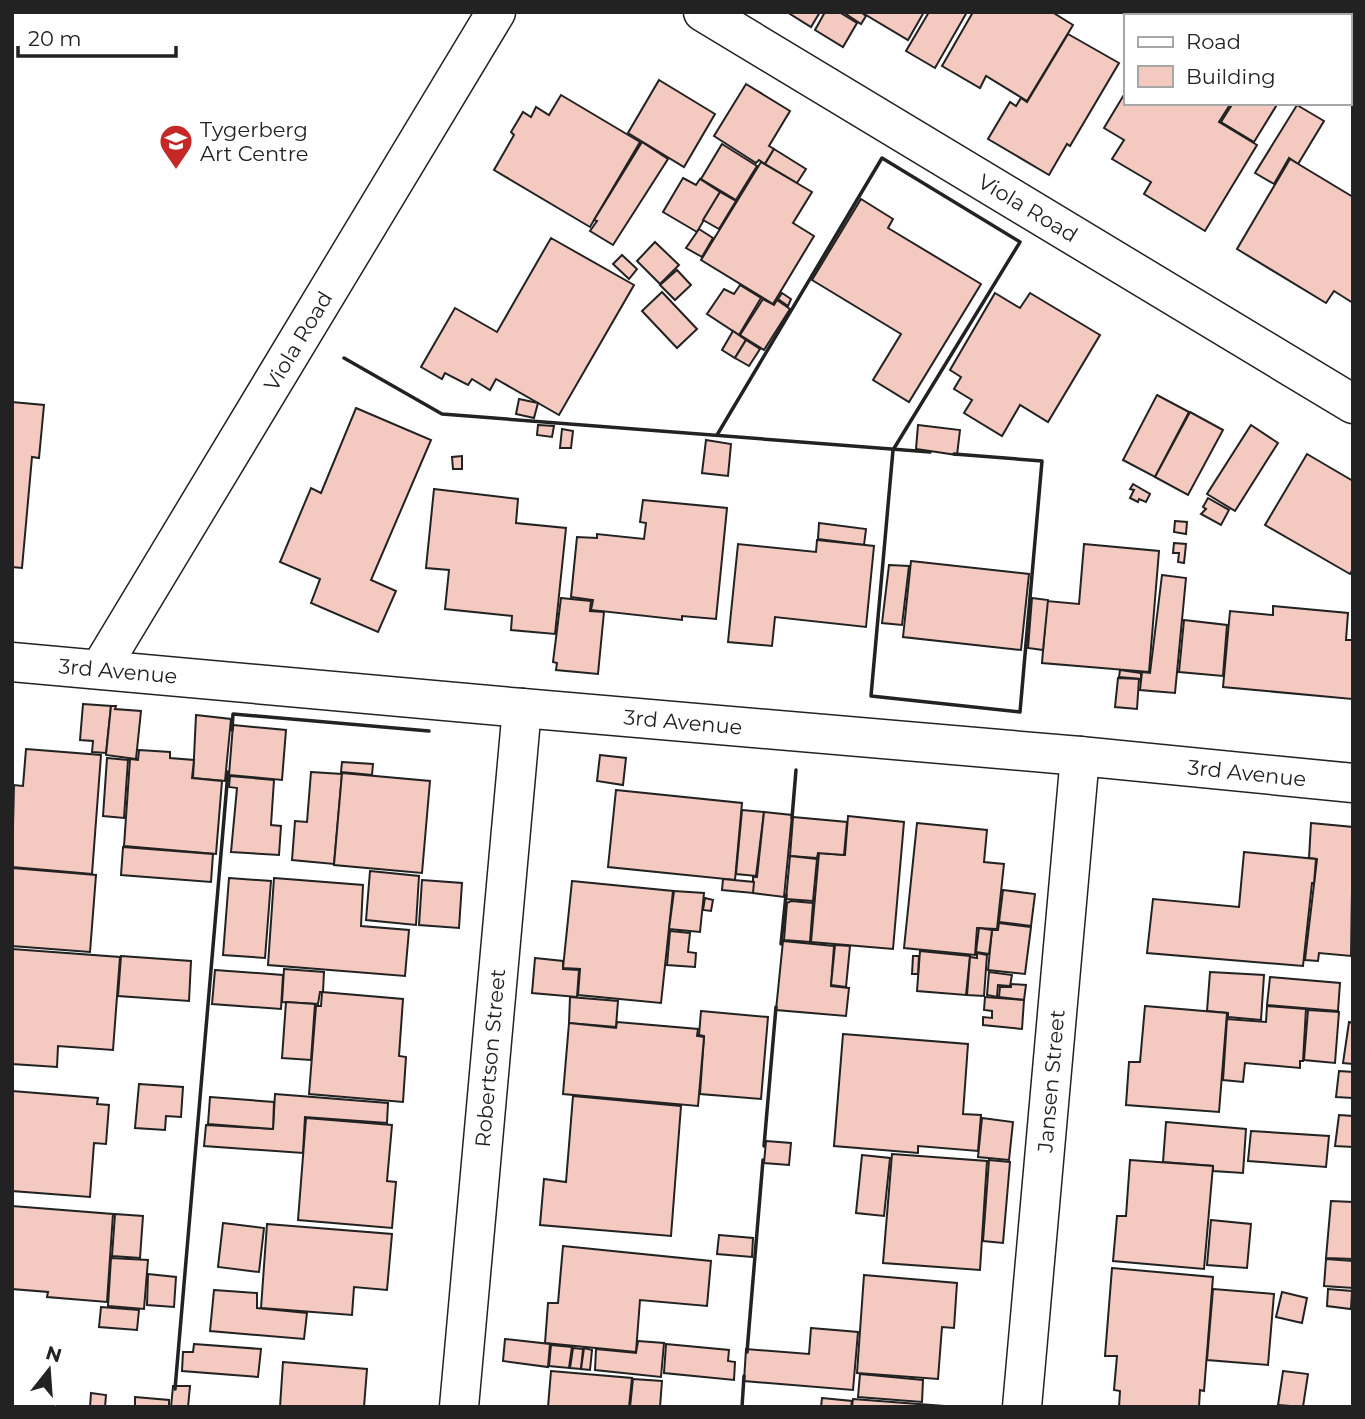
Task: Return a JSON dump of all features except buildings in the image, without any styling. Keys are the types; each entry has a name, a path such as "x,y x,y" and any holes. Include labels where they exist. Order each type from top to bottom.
{"street":[{"name":"Viola Road","path":"100,670 496,12"},
{"name":"Viola Road","path":"703,12 1353,404"},
{"name":"3rd Avenue","path":"12,662 1080,756 1353,783"},
{"name":"Robertson Street","path":"458,1407 522,708"},
{"name":"Jansen Street","path":"1022,1407 1080,756"}],"shaded area":[{"path":"1256,12 1353,12 1353,70 1351,14"}],"wall":[{"path":"717,435 882,158 1020,242 893,450 871,696 1020,712 1042,461 954,454"},
{"path":"344,358 442,414 930,452"},
{"path":"232,730 233,714 429,731"},
{"path":"792,818 796,770"},
{"path":"175,1389 228,772"},
{"path":"781,944 786,895"},
{"path":"764,1146 776,1007"},
{"path":"747,1352 763,1160"},
{"path":"742,1407 744,1376"}],"place":[{"name":"Tygerberg Art Centre","path":"176,171"}]}
